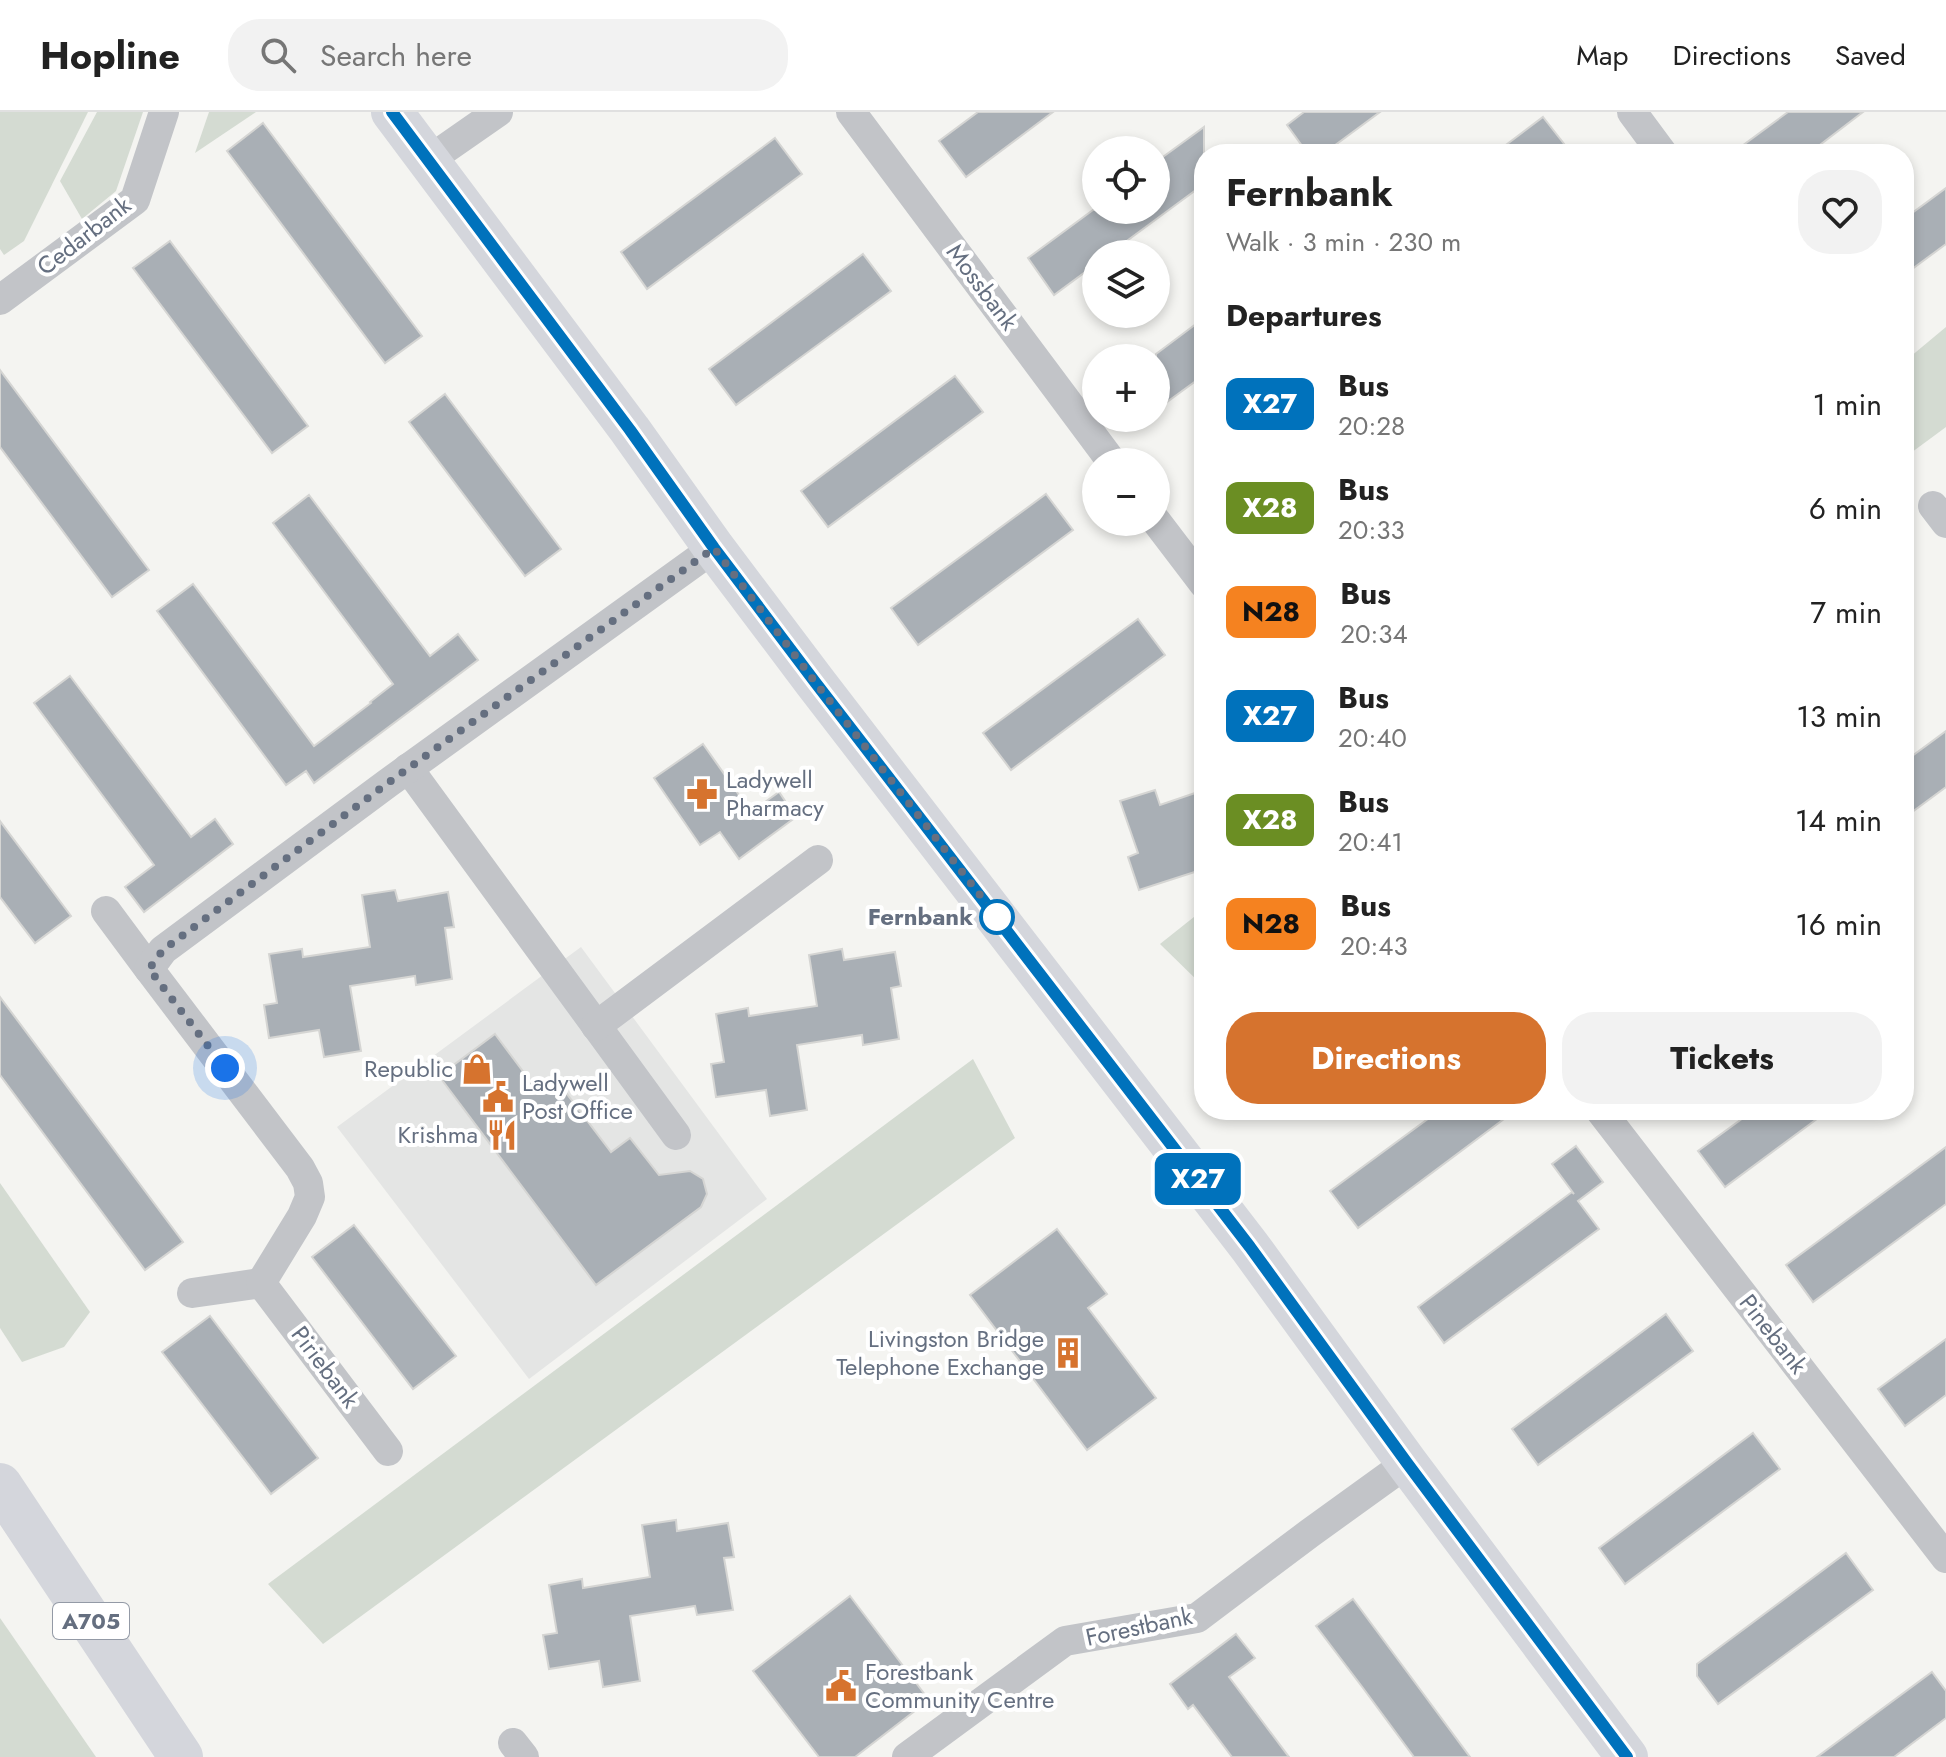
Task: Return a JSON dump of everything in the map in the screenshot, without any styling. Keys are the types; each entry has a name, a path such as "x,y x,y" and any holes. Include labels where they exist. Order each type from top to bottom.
{"main road":[{"name":"A705","path":"0,1485 181,1757"}],"street":[{"name":"Cedarbank","path":"0,300 135,200 164,112"},
{"path":"392,112 815,682 1250,1247 1627,1757"},
{"path":"429,160 498,112"},
{"name":"Mossbank","path":"851,112 1102,448"},
{"path":"1632,112 1656,144"},
{"path":"1167,536 1194,571"},
{"path":"149,969 163,950 408,768 714,548"},
{"path":"408,768 676,1135"},
{"path":"596,1026 818,860"},
{"path":"106,911 300,1168 308,1183 310,1197 302,1216 261,1283 192,1293"},
{"name":"Pinebank","path":"1608,1120 1946,1558"},
{"name":"Piriebank","path":"261,1283 388,1451"},
{"name":"Forestbank","path":"907,1757 1065,1641 1197,1618 1407,1463"}],"shaded area":[{"path":"0,112 88,112 24,241 4,255 0,249"},
{"path":"97,112 143,112 116,191 82,219 60,181"},
{"path":"209,112 256,112 195,153"},
{"path":"1946,327 1946,427 1914,451 1914,354"},
{"path":"1194,917 1194,977 1160,944"},
{"path":"581,947 767,1199 529,1379 337,1127"},
{"path":"973,1059 1015,1138 323,1644 268,1584"},
{"path":"0,1183 90,1312 64,1347 22,1362 0,1328"},
{"path":"0,1618 96,1757 0,1757"}],"building":[{"path":"978,112 1053,112 966,177 939,141"},
{"path":"1304,112 1380,112 1337,144 1301,144 1287,125"},
{"path":"1788,112 1863,112 1821,144 1745,144"},
{"path":"1543,117 1564,144 1507,144"},
{"path":"263,123 422,336 385,363 227,151"},
{"path":"1204,127 1204,144 1194,144 1194,191 1170,209 1170,152"},
{"path":"775,138 802,174 647,289 621,252"},
{"path":"1946,188 1946,244 1914,268 1914,212"},
{"path":"1082,218 1082,224 1150,224 1128,240 1082,240 1082,274 1054,295 1028,258"},
{"path":"170,241 308,426 272,453 133,268"},
{"path":"863,254 891,291 736,405 709,369"},
{"path":"1194,326 1194,382 1170,400 1169,344"},
{"path":"0,370 149,570 112,597 0,447"},
{"path":"955,376 983,412 828,527 801,491"},
{"path":"445,394 561,549 525,576 409,422"},
{"path":"1046,494 1073,530 918,645 891,608"},
{"path":"309,495 430,656 458,634 478,660 314,783 306,771 286,785 157,611 193,584 314,746 371,703 393,684 273,523"},
{"path":"1138,619 1165,655 1011,770 983,733"},
{"path":"70,676 191,837 215,819 233,844 144,912 125,887 154,865 34,703"},
{"path":"1946,731 1946,787 1914,811 1914,755"},
{"name":"Ladywell Pharmacy","path":"703,744 751,812 779,792 796,817 739,859 720,832 700,845 654,778"},
{"path":"1155,790 1160,805 1194,793 1194,872 1139,890 1128,857 1138,853 1120,801"},
{"path":"0,821 71,916 35,943 0,897"},
{"path":"395,890 398,901 448,892 454,927 445,928 452,979 416,985 415,976 350,986 361,1051 324,1057 319,1030 269,1038 264,1005 277,1003 269,954 302,949 303,957 370,947 362,895"},
{"path":"842,949 844,960 895,952 901,986 891,988 899,1039 863,1045 862,1035 797,1045 807,1110 770,1116 766,1090 716,1097 711,1064 724,1062 716,1014 748,1008 749,1016 817,1006 809,955"},
{"path":"0,997 183,1242 145,1270 0,1075"},
{"path":"495,1034 537,1090 554,1077 611,1152 630,1138 659,1175 690,1171 703,1179 707,1194 701,1207 596,1285 439,1076"},
{"path":"1426,1120 1503,1120 1358,1228 1330,1191"},
{"path":"1740,1120 1815,1120 1725,1187 1698,1151"},
{"path":"1576,1146 1603,1182 1578,1201 1599,1229 1444,1343 1418,1307 1572,1192 1574,1194 1552,1164"},
{"path":"1946,1147 1946,1204 1813,1302 1786,1265"},
{"path":"354,1225 456,1356 413,1389 312,1257"},
{"name":"Livingston Bridge Telephone Exchange","path":"1057,1229 1107,1294 1088,1308 1156,1398 1087,1450 970,1295"},
{"path":"1666,1314 1693,1351 1538,1465 1512,1429"},
{"path":"210,1316 318,1458 271,1494 162,1352"},
{"path":"1946,1339 1946,1395 1905,1426 1878,1389"},
{"path":"1753,1433 1780,1469 1625,1584 1599,1548"},
{"path":"676,1520 677,1531 728,1523 734,1557 724,1558 733,1610 697,1615 695,1606 630,1616 640,1681 603,1687 599,1661 549,1669 543,1635 557,1633 549,1585 582,1579 583,1588 650,1577 642,1525"},
{"path":"1846,1553 1873,1590 1718,1704 1697,1676 1697,1664"},
{"name":"Forestbank Community Centre","path":"850,1596 929,1700 855,1757 819,1757 753,1671"},
{"path":"1353,1599 1470,1757 1414,1757 1316,1626"},
{"path":"1236,1634 1255,1658 1229,1677 1289,1757 1232,1757 1193,1705 1188,1709 1170,1684"},
{"path":"1932,1672 1946,1691 1946,1718 1894,1757 1817,1757"}],"bus line":[{"name":"X27","path":"392,112 815,682 1250,1247 1627,1757"}],"place":[{"name":"Ladywell Pharmacy","path":"702,794"},
{"name":"Fernbank","path":"997,917"},
{"name":"Republic","path":"477,1069"},
{"name":"Ladywell Post Office","path":"498,1097"},
{"name":"Krishma","path":"502,1135"},
{"name":"Livingston Bridge Telephone Exchange","path":"1068,1353"},
{"name":"Forestbank Community Centre","path":"841,1686"}],"route":[{"path":"225,1068 149,969 163,950 714,548 997,917"}]}
